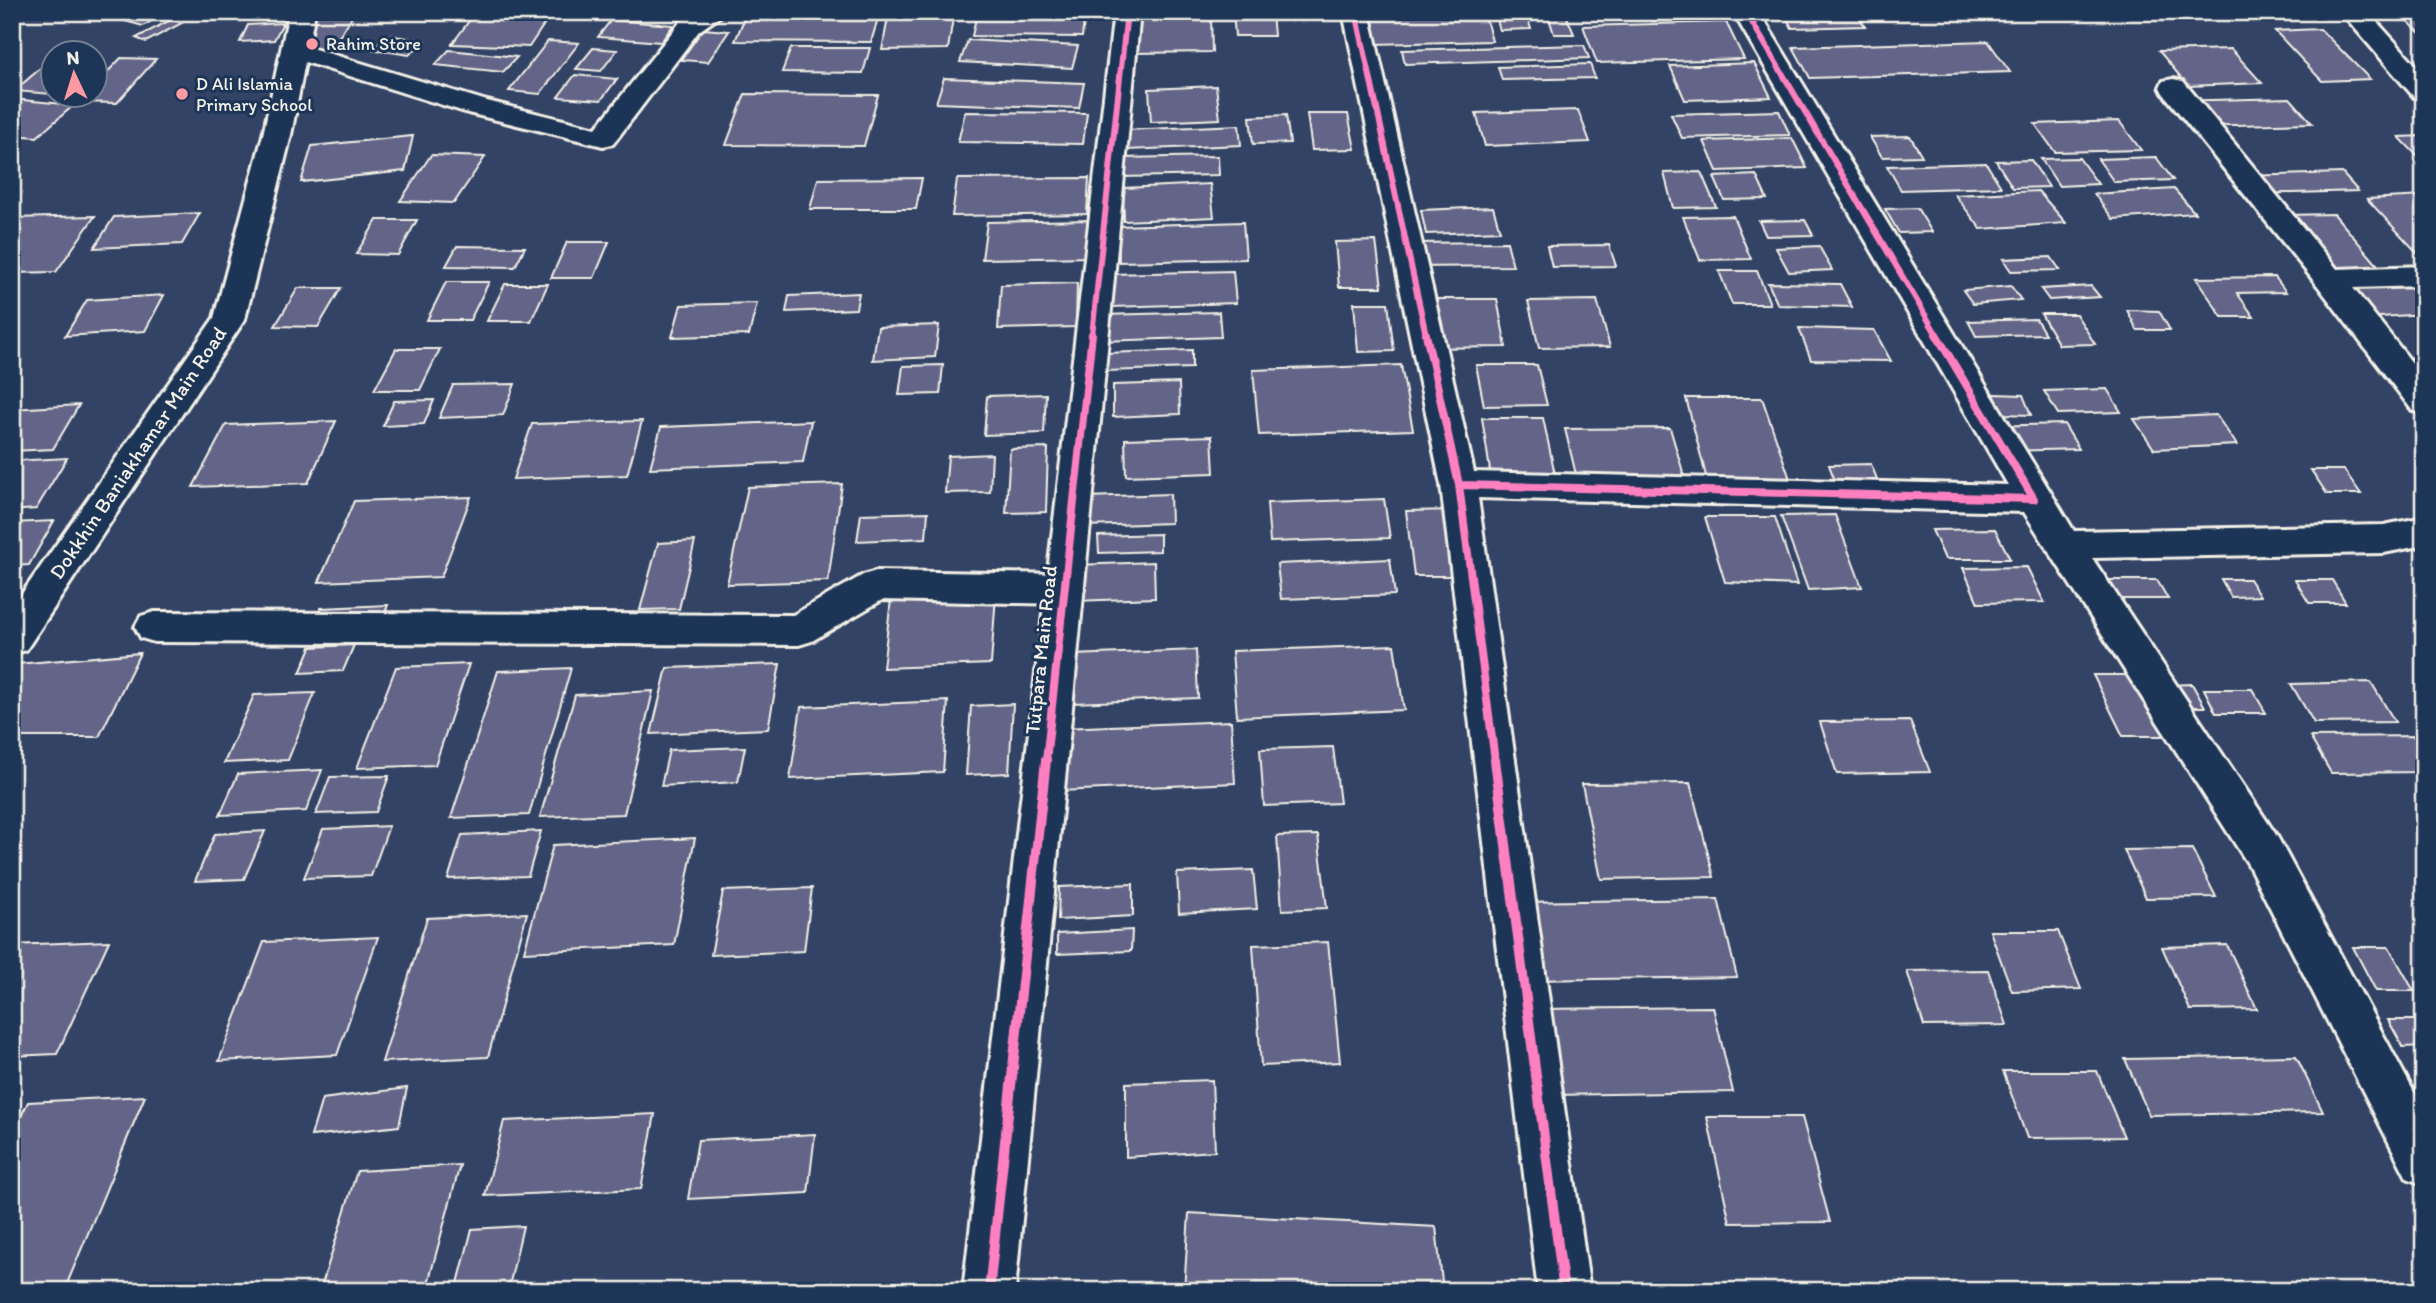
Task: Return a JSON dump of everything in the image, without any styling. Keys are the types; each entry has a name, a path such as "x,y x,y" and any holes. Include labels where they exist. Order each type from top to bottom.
{"street":[{"name":"Dokkhin Baniakhamar Main Road","path":"12,639 229,319 277,135 302,12"},
{"path":"295,52 478,107 603,138 690,26 713,12"},
{"name":"Tutpara Main Road","path":"989,1291 1127,12"},
{"path":"1356,12 1460,485 1564,1291"},
{"path":"1746,12 2034,499 2263,851 2424,1161"},
{"path":"2354,12 2424,91"},
{"path":"2173,87 2329,279 2424,402"},
{"path":"2329,279 2424,276"},
{"path":"1460,485 2034,499"},
{"path":"2065,545 2384,539 2424,531"},
{"path":"154,626 799,630 876,585 1065,589"}],"building":[{"path":"167,12 143,26 100,14"},
{"path":"308,12 355,12 332,48 305,51"},
{"path":"549,12 577,12 572,19 545,16"},
{"path":"747,12 880,12 871,42 735,41"},
{"path":"889,12 954,12 948,49 882,50"},
{"path":"1233,12 1272,12 1274,36 1235,36"},
{"path":"1484,12 1492,41 1373,44 1367,16"},
{"path":"1547,12 1565,12 1574,34 1554,34"},
{"path":"1648,12 1730,12 1733,18 1652,21"},
{"path":"1783,12 1856,12 1865,26 1792,28"},
{"path":"2398,12 2424,12 2424,37"},
{"path":"977,13 1085,14 1082,37 972,36"},
{"path":"1526,13 1531,29 1500,30 1495,14"},
{"path":"472,17 547,20 529,47 452,44"},
{"path":"1211,17 1212,52 1135,53 1136,18"},
{"path":"172,19 182,23 146,42 136,38"},
{"path":"611,20 673,25 661,42 598,37"},
{"path":"1726,22 1744,59 1597,63 1583,26"},
{"path":"283,23 274,40 240,42 248,25"},
{"path":"703,29 729,31 708,62 681,60"},
{"path":"2320,29 2370,79 2322,81 2275,31"},
{"path":"388,35 425,41 409,55 371,49"},
{"path":"968,40 1078,46 1072,68 960,62"},
{"path":"548,41 579,43 540,94 509,91"},
{"path":"1988,41 2010,72 1810,78 1793,47"},
{"path":"1584,45 1589,58 1405,64 1402,50"},
{"path":"593,48 617,50 601,71 576,69"},
{"path":"791,48 870,48 863,73 782,72"},
{"path":"2231,49 2262,83 2188,86 2159,51"},
{"path":"449,50 517,57 503,72 435,65"},
{"path":"121,58 156,59 117,103 108,103 108,71"},
{"path":"1754,63 1771,97 1685,100 1670,66"},
{"path":"1590,64 1595,78 1502,80 1498,67"},
{"path":"38,70 38,93 14,91"},
{"path":"575,75 617,79 601,100 558,97"},
{"path":"944,78 1084,83 1079,108 936,103"},
{"path":"1216,86 1220,119 1151,122 1149,89"},
{"path":"745,94 878,95 864,146 726,145"},
{"path":"2290,98 2312,123 2194,126 2173,101"},
{"path":"12,99 38,102 38,108 71,108 37,137 12,135"},
{"path":"1578,110 1590,142 1485,146 1476,113"},
{"path":"1779,111 1790,135 1682,138 1671,114"},
{"path":"965,112 1087,113 1083,144 958,142"},
{"path":"1307,114 1348,114 1355,149 1312,150"},
{"path":"1286,115 1290,143 1253,144 1250,117"},
{"path":"2119,121 2141,150 2055,152 2035,124"},
{"path":"1239,125 1241,145 1127,150 1125,130"},
{"path":"413,136 405,171 301,182 312,146"},
{"path":"1910,136 1922,156 1882,157 1870,137"},
{"path":"2424,136 2424,163 2399,137"},
{"path":"1792,138 1807,168 1717,171 1704,141"},
{"path":"431,155 485,157 454,203 400,201"},
{"path":"1218,156 1219,175 1121,177 1121,158"},
{"path":"2156,157 2173,180 2114,182 2098,159"},
{"path":"2079,158 2098,184 2059,186 2041,159"},
{"path":"2031,160 2049,187 2013,188 1996,161"},
{"path":"1986,163 2001,187 1901,190 1887,166"},
{"path":"1701,172 1716,207 1673,208 1664,173"},
{"path":"2342,173 2358,191 2257,194 2243,176"},
{"path":"1756,175 1767,199 1724,200 1714,177"},
{"path":"922,178 916,209 810,209 818,179"},
{"path":"1089,178 1087,214 952,216 957,179"},
{"path":"1210,184 1214,217 1124,221 1123,188"},
{"path":"2174,189 2195,213 2113,219 2094,194"},
{"path":"2038,191 2066,223 1981,229 1955,195"},
{"path":"2424,196 2424,260 2367,199"},
{"path":"1493,207 1500,231 1426,234 1421,210"},
{"path":"1917,208 1932,232 1899,233 1885,209"},
{"path":"200,213 182,244 94,248 114,217"},
{"path":"2334,214 2381,269 2330,270 2286,215"},
{"path":"95,216 56,272 12,273 12,218"},
{"path":"1733,216 1751,259 1700,260 1683,217"},
{"path":"377,220 417,220 398,255 356,254"},
{"path":"1093,220 1092,257 982,259 987,222"},
{"path":"1805,220 1813,235 1766,236 1759,221"},
{"path":"1243,222 1246,259 1119,262 1118,226"},
{"path":"1376,241 1382,287 1339,287 1335,242"},
{"path":"567,242 609,242 594,278 551,278"},
{"path":"1507,242 1513,266 1411,267 1408,243"},
{"path":"1609,245 1616,266 1552,267 1547,246"},
{"path":"457,246 525,247 515,267 446,266"},
{"path":"1819,246 1832,270 1789,272 1776,248"},
{"path":"2051,257 2060,270 2011,271 2003,259"},
{"path":"1233,271 1236,303 1111,307 1111,274"},
{"path":"1719,271 1757,271 1770,304 1732,304"},
{"path":"2275,277 2286,292 2237,293 2254,317 2222,317 2196,278"},
{"path":"446,282 489,282 470,320 427,320"},
{"path":"2424,282 2424,314 2366,318 2339,288"},
{"path":"1077,283 1076,327 998,329 1001,285"},
{"path":"1768,283 1840,284 1852,307 1778,305"},
{"path":"505,284 548,284 531,321 487,321"},
{"path":"2011,286 2021,300 1973,304 1963,290"},
{"path":"2091,286 2100,297 2049,300 2041,289"},
{"path":"298,288 341,288 318,327 275,326"},
{"path":"859,293 856,309 786,312 789,296"},
{"path":"164,295 145,331 65,336 87,300"},
{"path":"1418,299 1497,299 1506,347 1426,348"},
{"path":"1597,300 1610,347 1539,348 1528,301"},
{"path":"757,303 749,335 672,337 681,305"},
{"path":"1354,303 1388,303 1394,351 1358,352"},
{"path":"2127,310 2159,311 2170,330 2137,330"},
{"path":"1219,312 1221,337 1101,341 1101,315"},
{"path":"2041,314 2076,314 2095,344 2059,345"},
{"path":"2036,319 2045,334 1976,336 1968,321"},
{"path":"939,325 935,357 873,360 878,327"},
{"path":"1799,328 1874,330 1891,361 1811,360"},
{"path":"396,349 440,349 420,390 374,390"},
{"path":"1192,350 1192,368 1106,371 1105,353"},
{"path":"943,365 940,394 899,395 903,366"},
{"path":"1401,365 1413,430 1259,435 1253,370"},
{"path":"1476,365 1537,365 1547,405 1484,406"},
{"path":"1179,383 1180,414 1113,417 1113,385"},
{"path":"515,384 503,415 439,418 453,385"},
{"path":"2107,389 2121,412 2058,414 2044,391"},
{"path":"1046,394 1044,433 984,435 987,396"},
{"path":"1994,394 2023,395 2031,415 2002,414"},
{"path":"1686,398 1762,398 1791,482 1707,480"},
{"path":"434,400 424,424 383,426 394,401"},
{"path":"79,405 53,449 12,451 12,409"},
{"path":"2216,415 2237,445 2154,449 2134,419"},
{"path":"1482,418 1543,418 1556,479 1491,477"},
{"path":"336,421 308,483 193,487 226,425"},
{"path":"642,421 627,475 513,479 532,424"},
{"path":"811,421 803,462 650,468 661,427"},
{"path":"2064,424 2079,449 2005,451 1991,426"},
{"path":"1670,428 1686,482 1578,483 1565,429"},
{"path":"1212,436 1214,473 1126,476 1125,439"},
{"path":"1048,448 1046,512 1006,513 1010,449"},
{"path":"992,454 990,492 945,493 948,456"},
{"path":"67,458 36,509 12,511 12,461"},
{"path":"1871,464 1883,494 1840,494 1829,465"},
{"path":"2311,470 2344,470 2361,494 2327,494"},
{"path":"842,484 828,581 727,584 748,487"},
{"path":"1170,494 1171,523 1086,526 1086,497"},
{"path":"471,497 441,577 319,582 354,501"},
{"path":"1384,499 1390,538 1270,542 1267,503"},
{"path":"1456,510 1466,576 1414,576 1406,511"},
{"path":"928,512 926,538 857,541 861,514"},
{"path":"1835,515 1862,587 1808,590 1781,516"},
{"path":"1705,517 1775,517 1797,585 1725,582"},
{"path":"54,521 29,565 12,566 12,523"},
{"path":"1995,529 2010,559 1945,559 1932,530"},
{"path":"1160,534 1160,551 1099,553 1098,536"},
{"path":"695,541 679,609 640,610 658,543"},
{"path":"1390,559 1395,595 1281,599 1277,564"},
{"path":"1154,562 1155,598 1075,601 1076,565"},
{"path":"2027,567 2044,602 1978,603 1963,568"},
{"path":"2221,579 2249,579 2260,596 2231,597"},
{"path":"2100,580 2157,580 2168,599 2109,599"},
{"path":"2295,580 2332,580 2346,603 2309,603"},
{"path":"996,595 991,664 883,668 891,599"},
{"path":"388,605 377,633 309,636 321,608"},
{"path":"354,645 343,671 300,673 311,647"},
{"path":"1394,645 1404,710 1237,717 1232,651"},
{"path":"1196,650 1198,698 1073,703 1073,655"},
{"path":"140,653 99,737 12,737 12,672 17,664"},
{"path":"469,664 435,765 357,768 396,667"},
{"path":"780,664 768,729 651,734 667,668"},
{"path":"571,668 529,815 451,818 498,671"},
{"path":"2093,675 2143,675 2175,736 2123,736"},
{"path":"2371,682 2395,722 2314,723 2291,684"},
{"path":"2192,684 2205,707 2180,707 2168,685"},
{"path":"2204,689 2252,689 2266,713 2216,713"},
{"path":"653,691 624,814 540,817 575,695"},
{"path":"315,693 288,760 224,763 254,695"},
{"path":"948,701 943,772 790,779 801,707"},
{"path":"1013,704 1009,773 966,775 971,706"},
{"path":"1231,721 1235,783 1060,791 1062,728"},
{"path":"1910,721 1930,772 1837,774 1820,722"},
{"path":"2424,736 2424,772 2331,773 2310,737"},
{"path":"745,747 738,782 661,786 669,750"},
{"path":"1333,747 1340,803 1264,806 1260,749"},
{"path":"322,770 306,811 220,815 238,774"},
{"path":"389,776 376,812 316,814 330,777"},
{"path":"1690,783 1714,877 1601,879 1582,784"},
{"path":"389,826 371,876 304,878 323,829"},
{"path":"265,831 244,879 195,881 215,834"},
{"path":"541,831 528,876 448,879 462,835"},
{"path":"1318,835 1327,908 1282,910 1277,836"},
{"path":"695,838 674,945 524,952 553,845"},
{"path":"2192,849 2216,897 2146,898 2124,850"},
{"path":"1253,870 1257,909 1179,913 1177,873"},
{"path":"1133,884 1133,916 1058,920 1059,887"},
{"path":"812,888 804,951 711,955 723,891"},
{"path":"1718,899 1737,977 1527,980 1515,902"},
{"path":"527,913 488,1057 382,1062 427,918"},
{"path":"1132,930 1131,951 1057,954 1057,934"},
{"path":"1990,931 2058,931 2081,989 2012,991"},
{"path":"378,937 337,1055 219,1061 264,942"},
{"path":"109,941 57,1054 12,1056 12,945"},
{"path":"1328,942 1340,1062 1261,1066 1253,945"},
{"path":"2227,945 2257,1009 2190,1010 2162,947"},
{"path":"2353,947 2389,947 2414,991 2376,991"},
{"path":"1988,970 2007,1025 1924,1026 1907,971"},
{"path":"1713,1007 1733,1092 1552,1095 1538,1009"},
{"path":"2388,1020 2424,1020 2424,1046 2403,1047"},
{"path":"2296,1056 2323,1112 2149,1115 2125,1059"},
{"path":"2003,1071 2097,1071 2124,1137 2027,1138"},
{"path":"1212,1080 1215,1151 1126,1157 1126,1083"},
{"path":"407,1088 399,1126 311,1136 322,1099"},
{"path":"145,1096 64,1291 12,1291 12,1135 28,1102"},
{"path":"655,1114 641,1189 485,1196 504,1121"},
{"path":"1707,1117 1802,1117 1830,1222 1730,1223"},
{"path":"815,1134 808,1193 688,1199 698,1140"},
{"path":"460,1165 426,1291 320,1291 357,1171"},
{"path":"1189,1213 1436,1227 1443,1291 1184,1291"},
{"path":"523,1226 508,1291 456,1291 472,1229"},
{"path":"268,1286 266,1291 185,1291"}],"cycle path":[{"path":"989,1291 1127,12"},
{"path":"1356,12 1459,485 1564,1291"},
{"path":"1459,485 2034,499 1746,12"}],"place":[{"name":"Rahim Store","path":"312,44"},
{"name":"D Ali Islamia Primary School","path":"182,94"}]}
